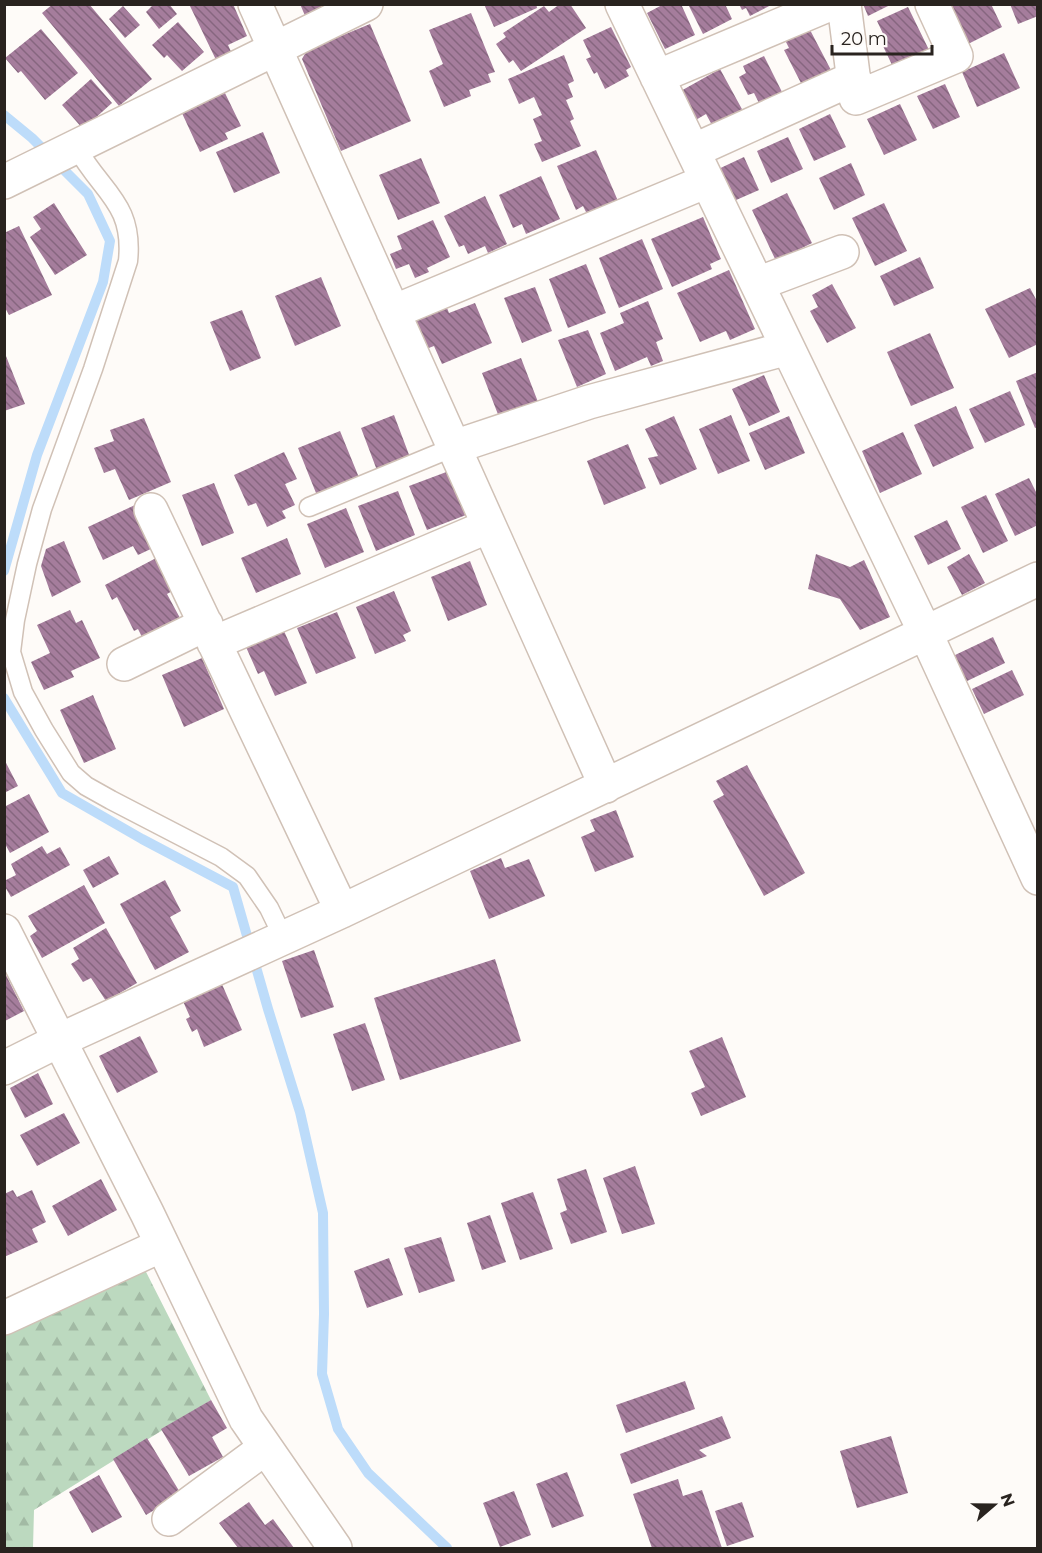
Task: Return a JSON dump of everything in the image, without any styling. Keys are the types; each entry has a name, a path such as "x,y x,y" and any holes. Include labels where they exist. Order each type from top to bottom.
{"street":[{"path":"255,4 606,786"},
{"path":"18,176 366,4"},
{"path":"622,4 925,632 1038,878"},
{"path":"657,77 830,4"},
{"path":"844,4 856,98 956,56 932,4"},
{"path":"693,151 854,78"},
{"path":"393,312 707,181"},
{"path":"757,284 842,252"},
{"path":"454,447 589,402 788,348"},
{"path":"151,510 342,911"},
{"path":"124,664 489,526"},
{"path":"4,1068 60,1040 342,911 1038,579"},
{"path":"4,931 162,1245 246,1419 335,1548"},
{"path":"4,1318 162,1245"},
{"path":"169,1519 265,1448"}],"lane":[{"path":"73,150 84,160 122,211 128,230 130,248 128,261 93,369 42,509 22,587 11,652 23,692 71,773 86,786 221,857 247,876 269,908 278,941"},
{"path":"309,507 454,447"}],"green space":[{"path":"143,1266 211,1400 34,1510 33,1548 5,1548 4,1332"}],"building":[{"path":"53,4 89,4 152,79 119,106 42,13"},
{"path":"154,4 169,4 177,14 159,29 146,12"},
{"path":"189,4 233,4 247,36 228,45 233,56 218,64"},
{"path":"300,4 323,4 326,9 306,18"},
{"path":"484,4 536,4 537,8 494,27"},
{"path":"560,4 570,4 586,28 521,71 513,60 509,63 496,44 506,37 503,33 544,6 549,12"},
{"path":"664,4 681,4 695,35 665,49 647,13"},
{"path":"688,4 725,4 732,19 703,34"},
{"path":"739,4 773,4 750,16 746,8 742,10"},
{"path":"863,4 892,4 868,16"},
{"path":"949,4 991,4 1002,27 968,44"},
{"path":"1010,4 1038,4 1038,16 1018,24"},
{"path":"123,6 140,25 125,38 109,19"},
{"path":"908,7 929,50 893,67 882,44 887,42 877,21"},
{"path":"471,13 495,72 488,74 491,82 469,90 471,96 444,107 429,71 443,64 429,30"},
{"path":"178,22 204,52 182,71 167,55 164,58 152,45"},
{"path":"370,24 411,121 341,151 302,59 307,50"},
{"path":"611,27 631,67 626,70 629,76 605,89 597,72 594,74 586,59 591,57 583,40"},
{"path":"809,28 832,72 803,87 784,50 789,48 785,40"},
{"path":"41,29 78,73 45,100 21,71 18,73 5,58"},
{"path":"1004,53 1020,88 977,107 962,72"},
{"path":"564,55 574,81 568,84 573,97 566,100 574,119 570,121 581,146 542,162 534,144 542,141 533,119 542,115 534,97 519,104 508,79"},
{"path":"764,56 782,92 759,103 754,93 748,95 739,77 746,73 743,66"},
{"path":"720,69 743,111 713,127 706,114 694,121 679,92"},
{"path":"91,79 112,103 83,129 62,105"},
{"path":"945,84 960,117 933,129 917,96"},
{"path":"224,91 241,126 225,133 228,139 200,152 181,111"},
{"path":"900,104 917,140 884,155 867,119"},
{"path":"830,114 846,147 814,161 799,129"},
{"path":"263,132 280,173 234,193 216,152"},
{"path":"788,137 803,169 771,183 757,151"},
{"path":"596,150 618,201 587,214 583,206 576,210 557,166"},
{"path":"744,157 759,190 727,204 712,172"},
{"path":"421,158 440,203 398,220 379,175"},
{"path":"851,163 865,195 834,210 819,178"},
{"path":"541,176 560,219 526,234 522,224 513,228 499,195"},
{"path":"787,193 812,243 776,261 752,210"},
{"path":"485,196 507,244 488,253 485,246 468,254 464,245 459,247 444,216"},
{"path":"54,203 87,255 55,275 30,237 41,229 33,217"},
{"path":"884,203 907,251 875,266 852,218"},
{"path":"703,217 721,259 710,264 712,269 672,287 651,239"},
{"path":"433,220 450,257 427,268 429,272 415,278 409,264 396,269 390,254 402,249 397,236"},
{"path":"19,226 52,295 9,315 4,306 4,233"},
{"path":"642,239 663,289 619,308 599,258"},
{"path":"920,257 934,288 894,306 880,276"},
{"path":"586,264 606,313 568,328 549,279"},
{"path":"729,270 755,329 730,340 726,331 700,342 677,293"},
{"path":"321,277 341,326 295,346 275,296"},
{"path":"832,284 856,328 827,343 810,311 818,307 812,295"},
{"path":"535,287 552,331 522,343 504,298"},
{"path":"1030,288 1038,303 1038,344 1009,358 985,309"},
{"path":"648,301 663,339 656,342 663,361 651,366 647,357 615,371 600,333 624,323 620,313"},
{"path":"475,303 492,343 442,364 434,346 426,349 414,322 447,308 449,313"},
{"path":"242,310 261,358 230,371 210,322"},
{"path":"588,330 606,374 577,387 558,340"},
{"path":"930,333 954,388 911,406 887,352"},
{"path":"4,351 25,404 4,411"},
{"path":"521,358 538,402 499,417 482,373"},
{"path":"1038,372 1038,427 1035,428 1016,381"},
{"path":"764,375 780,412 749,426 732,389"},
{"path":"1010,391 1025,425 985,443 969,409"},
{"path":"956,406 974,448 933,467 914,425"},
{"path":"394,415 411,460 378,473 361,428"},
{"path":"731,415 750,461 718,474 699,429"},
{"path":"674,416 697,469 660,485 648,458 658,456 645,429"},
{"path":"789,416 805,453 765,470 749,433"},
{"path":"144,418 171,482 129,500 115,469 104,473 94,448 114,441 110,430"},
{"path":"340,431 360,480 318,498 298,448"},
{"path":"903,432 922,474 880,493 862,451"},
{"path":"628,444 646,488 604,505 587,461"},
{"path":"284,452 297,479 285,484 295,505 282,511 286,518 267,527 256,503 248,506 234,475"},
{"path":"449,471 466,515 427,530 409,486"},
{"path":"1029,478 1038,496 1038,525 1015,536 995,494"},
{"path":"214,483 234,533 202,546 182,495"},
{"path":"398,491 415,535 376,551 358,506"},
{"path":"986,495 1008,541 983,553 961,507"},
{"path":"135,505 155,547 138,555 133,546 103,560 88,527"},
{"path":"346,508 364,552 325,568 307,524"},
{"path":"947,520 961,549 928,565 914,536"},
{"path":"287,538 301,574 256,593 241,558"},
{"path":"64,541 81,582 52,597 41,566 46,549"},
{"path":"816,554 850,567 864,560 890,617 860,630 840,599 808,589"},
{"path":"969,554 985,583 962,595 947,567"},
{"path":"158,557 174,590 167,594 180,618 142,637 138,629 134,631 117,597 112,600 105,585"},
{"path":"470,561 487,605 448,621 431,577"},
{"path":"394,591 411,631 403,635 406,641 375,654 356,607"},
{"path":"70,610 76,623 82,620 100,658 71,671 74,677 44,690 31,662 50,653 37,625"},
{"path":"337,612 356,658 316,674 297,628"},
{"path":"284,631 307,683 275,696 264,671 258,674 246,647"},
{"path":"993,637 1005,663 965,682 953,656"},
{"path":"202,658 224,709 184,727 162,675"},
{"path":"1012,670 1024,695 984,714 972,689"},
{"path":"93,695 116,749 84,763 60,710"},
{"path":"4,759 18,786 4,793"},
{"path":"747,765 805,873 764,896 713,801 724,795 716,781"},
{"path":"29,794 49,832 10,853 4,842 4,807"},
{"path":"616,810 634,857 595,872 581,837 595,831 590,820"},
{"path":"42,846 47,854 60,847 70,865 11,897 4,881 16,875 11,864"},
{"path":"109,856 119,874 93,888 83,870"},
{"path":"501,858 505,868 529,859 545,896 489,919 470,871"},
{"path":"165,880 181,911 170,917 189,952 155,970 120,904"},
{"path":"84,885 105,923 42,958 30,936 37,931 28,916"},
{"path":"106,928 137,983 106,1001 91,978 83,982 71,964 79,959 73,948"},
{"path":"314,950 334,1007 301,1018 282,961"},
{"path":"495,959 521,1041 400,1080 374,998"},
{"path":"5,973 24,1011 5,1021"},
{"path":"221,982 242,1030 204,1047 197,1029 192,1032 186,1019 190,1017 182,999"},
{"path":"365,1023 385,1080 352,1091 333,1034"},
{"path":"140,1036 158,1072 117,1093 99,1056"},
{"path":"722,1037 746,1097 701,1116 691,1093 705,1087 689,1051"},
{"path":"38,1073 53,1104 25,1118 10,1088"},
{"path":"64,1113 80,1143 37,1166 20,1135"},
{"path":"635,1166 655,1224 622,1234 603,1178"},
{"path":"586,1169 607,1232 571,1244 560,1213 567,1210 557,1179"},
{"path":"101,1179 117,1210 68,1236 52,1206"},
{"path":"13,1190 17,1197 32,1190 46,1222 32,1229 38,1242 4,1257 4,1194"},
{"path":"533,1192 553,1249 520,1260 501,1203"},
{"path":"490,1215 506,1262 482,1270 467,1223"},
{"path":"441,1237 455,1281 419,1293 404,1248"},
{"path":"389,1258 403,1295 367,1308 354,1271"},
{"path":"685,1381 695,1409 626,1433 616,1405"},
{"path":"211,1400 227,1428 212,1437 223,1457 189,1476 161,1429"},
{"path":"722,1416 731,1438 699,1450 707,1456 631,1484 620,1454"},
{"path":"891,1436 908,1493 857,1508 840,1451"},
{"path":"147,1438 181,1494 146,1515 113,1459"},
{"path":"567,1472 584,1516 552,1528 536,1484"},
{"path":"99,1475 122,1517 92,1533 69,1492"},
{"path":"678,1479 683,1496 702,1490 722,1548 652,1548 633,1494"},
{"path":"514,1491 531,1535 500,1547 483,1503"},
{"path":"249,1502 265,1525 273,1519 294,1548 238,1548 219,1523"},
{"path":"742,1502 754,1537 727,1546 715,1511"}],"waterway":[{"path":"4,115 32,138 88,194 110,241 103,282 37,455 4,571"},
{"path":"4,698 62,793 233,887 300,1112 323,1213 322,1374 338,1429 368,1473 447,1548"}]}
